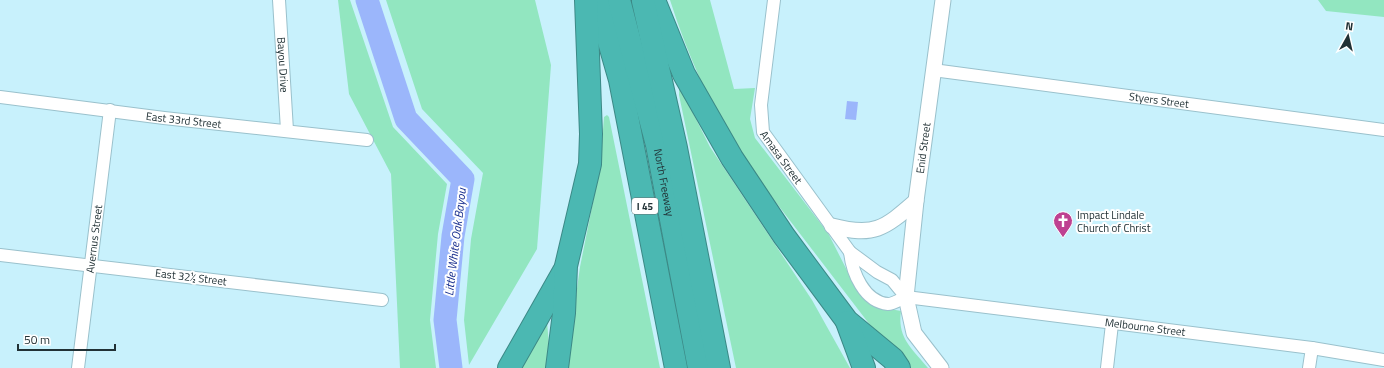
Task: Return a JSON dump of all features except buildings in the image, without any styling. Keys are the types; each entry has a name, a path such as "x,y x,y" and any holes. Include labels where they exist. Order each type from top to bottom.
{"highway":[{"path":"557,368 564,313 566,266 590,164 592,134 586,0"},
{"name":"I 45","path":"597,0 620,80 676,368"},
{"name":"North Freeway","path":"619,0 657,145 699,368"},
{"name":"North Freeway","path":"643,0 676,148 719,368"},
{"path":"654,0 684,74 732,158 784,236 847,321 892,359 899,368"},
{"path":"509,368 566,266"},
{"path":"847,321 864,368"}],"street":[{"name":"Bayou Drive","path":"279,0 287,130"},
{"name":"Amasa Street","path":"774,0 760,116 763,132 850,252 877,272 892,280 906,297 889,304 876,300 864,289 856,278 851,263 850,252"},
{"name":"Enid Street","path":"941,368 914,333 906,297 916,201 943,0"},
{"name":"Styers Street","path":"934,70 1384,130"},
{"name":"East 33rd Street","path":"0,97 367,140"},
{"name":"Avernus Street","path":"78,368 110,110"},
{"path":"832,226 854,231 868,231 883,227 896,219 916,201"},
{"name":"East 32½ Street","path":"0,255 382,300"},
{"name":"Melbourne Street","path":"906,297 1312,348 1384,360"},
{"path":"1107,368 1112,324"},
{"path":"1309,368 1312,348"}],"green space":[{"path":"338,0 350,0 393,127 447,184 438,234 430,320 436,368 400,368 391,174 349,94"},
{"path":"386,0 535,0 551,65 537,249 469,365 464,320 471,239 483,173 422,109"},
{"path":"670,0 710,0 734,89 755,88 750,119 755,138 828,233 856,288 890,309 901,311 900,320 904,336 911,348 928,368 903,368 745,162 722,124 702,84"},
{"path":"1318,0 1384,0 1384,17 1326,11"},
{"path":"679,85 710,147 812,300 850,368 736,368 679,95"},
{"path":"607,115 609,117 660,368 566,368 580,267 600,167 604,117"},
{"path":"547,322 549,344 546,368 518,368"}],"water":[{"path":"847,101 858,102 856,120 845,119"}],"waterway":[{"name":"Little White Oak Bayou","path":"367,0 406,119 463,179 453,236 445,320 451,368"}],"place":[{"name":"Impact Lindale Church of Christ","path":"1063,238"}]}
